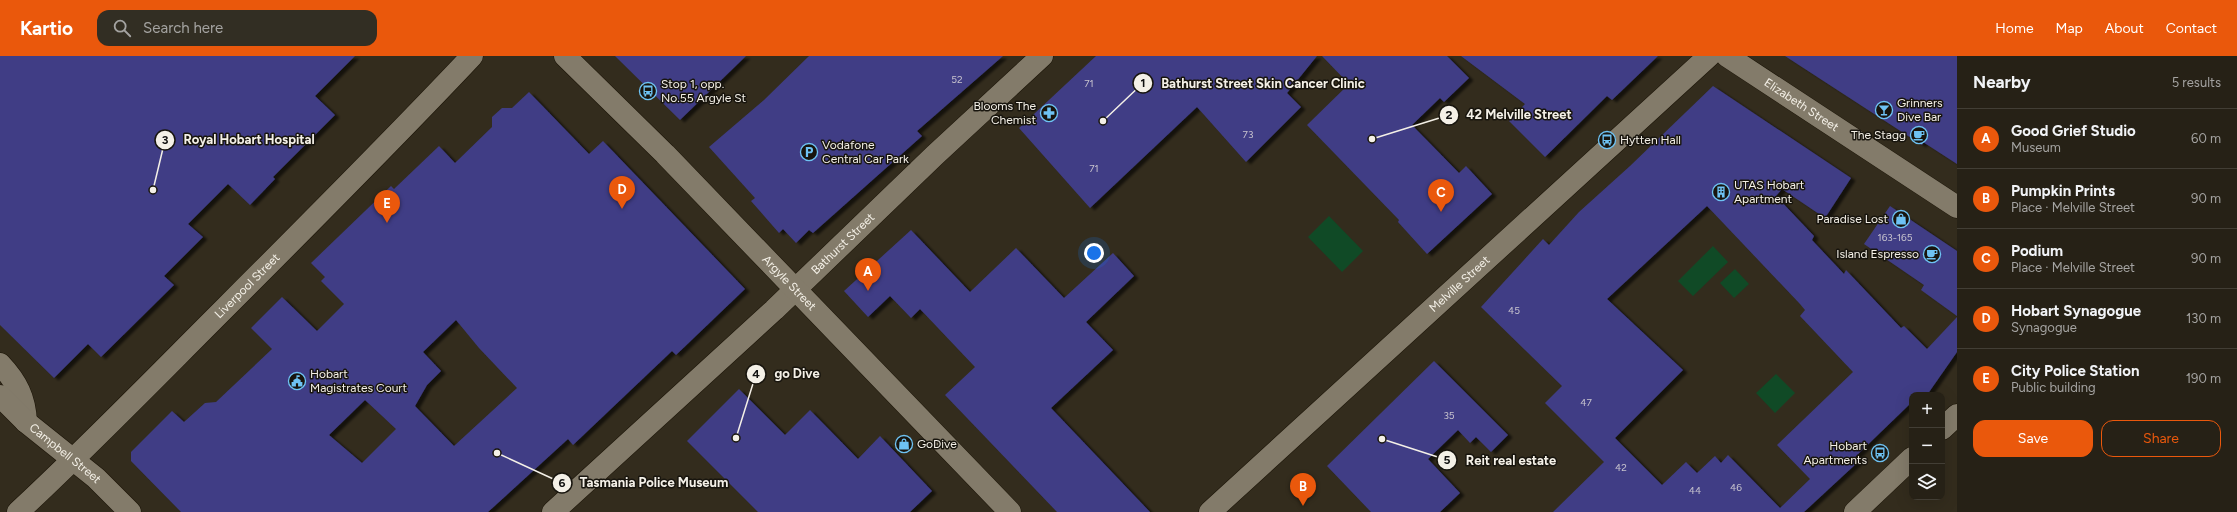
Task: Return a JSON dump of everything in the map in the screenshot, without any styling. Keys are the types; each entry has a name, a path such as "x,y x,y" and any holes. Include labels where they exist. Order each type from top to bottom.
{"street":[{"name":"Liverpool Street","path":"18,512 72,461 377,156 472,56"},
{"name":"Argyle Street","path":"565,56 665,154 1010,512"},
{"name":"Bathurst Street","path":"553,512 795,290 935,155 1042,56"},
{"name":"Melville Street","path":"1210,512 1709,56"},
{"name":"Elizabeth Street","path":"1727,56 1957,207"},
{"path":"0,364 17,384 22,396 26,422"},
{"name":"Campbell Street","path":"0,396 26,422 72,461 96,478 130,512"},
{"path":"1943,428 1957,415"},
{"path":"1855,512 1909,461"}],"green space":[{"path":"1329,216 1363,251 1342,272 1308,237"},
{"path":"1713,246 1728,262 1693,296 1678,281"},
{"path":"1735,269 1749,284 1734,298 1720,283"},
{"path":"1776,374 1795,393 1775,413 1756,393"}],"building":[{"path":"0,56 355,56 315,96 335,115 273,177 275,179 250,205 228,184 188,224 203,237 164,276 174,285 101,357 88,344 54,378 0,325"},
{"path":"615,56 746,56 680,120"},
{"name":"Vodafone Central Car Park","path":"809,56 1003,56 917,131 922,136 813,233 809,230 796,243 783,229 779,233 751,201 755,198 709,147 764,100"},
{"path":"1096,56 1317,56 1287,93 1301,107 1246,162 1197,107 1090,208 1019,128"},
{"path":"1322,56 1447,56 1469,78 1444,102 1440,98 1412,125 1459,173 1466,166 1492,194 1427,254 1398,222 1399,220 1307,125 1349,84"},
{"path":"1461,56 1658,56 1612,100 1607,96 1545,157 1509,121 1525,104"},
{"path":"1785,56 1957,56 1957,164 1923,142 1922,145"},
{"path":"1713,86 1851,178 1825,218 1782,189 1776,196 1814,236 1812,240 1844,274 1846,270 1901,328 1904,326 1927,349 1957,317 1957,352 1929,392 1909,392 1909,405 1854,458 1858,462 1804,512 1553,512 1604,462 1545,403 1562,386 1481,307 1543,239 1549,245 1579,212 1630,166","holes":["1707,206 1805,310 1800,316 1853,372 1777,445 1810,479 1780,508 1728,455 1721,463 1715,456 1697,473 1686,462 1662,485 1615,438 1683,370 1607,299"]},
{"path":"529,92 589,154 603,141 745,289 676,355 672,351 573,445 568,439 488,512 181,512 131,461 131,452 172,411 184,422 205,403 216,402 272,349 251,328 282,297 317,331 344,304 321,281 325,277 311,263 391,186 394,189 439,146 455,163 492,127 492,117 502,108 512,108","holes":["456,320 479,348 517,388 454,446 415,406 427,385 441,371 423,352","365,400 396,429 362,463 329,435"]},
{"path":"1890,206 1957,251 1957,316 1921,290 1924,285 1864,244"},
{"path":"911,230 970,292 1016,248 1064,298 1113,253 1134,276 1086,322 1113,350 1051,408 1150,512 1057,512 945,395 975,367 920,309 911,318 890,296 868,317 844,291"},
{"path":"1434,361 1508,435 1491,452 1476,437 1470,443 1458,430 1428,459 1460,493 1440,512 1371,512 1327,466"},
{"path":"739,389 785,435 810,410 858,459 880,436 932,491 910,512 758,512 687,441"}],"place":[{"name":"Stop 1, opp. No.55 Argyle St","path":"648,91"},
{"name":"Grinners Dive Bar","path":"1884,110"},
{"name":"Blooms The Chemist","path":"1049,113"},
{"name":"Bathurst Street Skin Cancer Clinic","path":"1103,121"},
{"name":"The Stagg","path":"1919,135"},
{"name":"42 Melville Street","path":"1372,139"},
{"name":"Hytten Hall","path":"1607,140"},
{"name":"Vodafone Central Car Park","path":"809,152"},
{"name":"Royal Hobart Hospital","path":"153,190"},
{"name":"UTAS Hobart Apartment","path":"1721,192"},
{"name":"Hobart Synagogue","path":"622,209"},
{"name":"Podium","path":"1441,212"},
{"name":"Paradise Lost","path":"1901,219"},
{"name":"City Police Station","path":"387,223"},
{"name":"Island Espresso","path":"1932,254"},
{"name":"Good Grief Studio","path":"868,291"},
{"name":"Hobart Magistrates Court","path":"297,381"},
{"name":"go Dive","path":"736,438"},
{"name":"Reit real estate","path":"1382,439"},
{"name":"GoDive","path":"904,444"},
{"name":"Tasmania Police Museum","path":"497,453"},
{"name":"Hobart Apartments","path":"1880,453"},
{"name":"Pumpkin Prints","path":"1303,506"}]}
